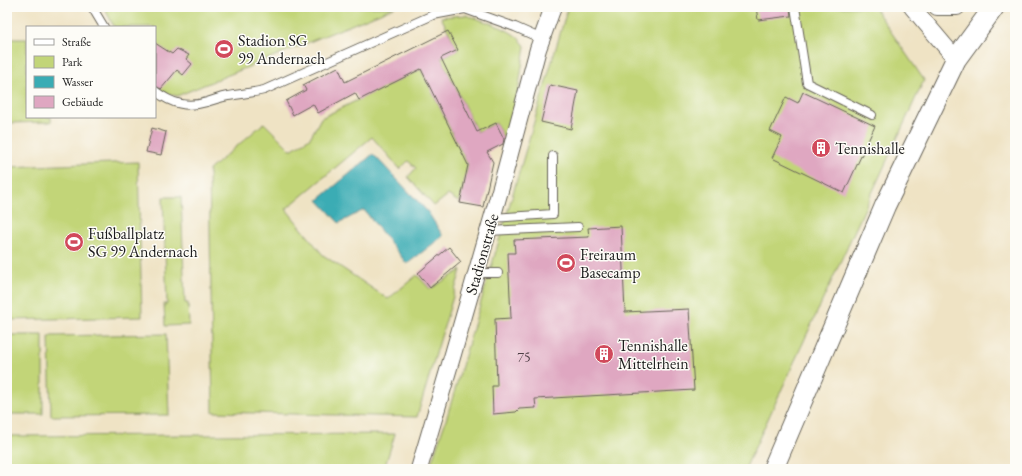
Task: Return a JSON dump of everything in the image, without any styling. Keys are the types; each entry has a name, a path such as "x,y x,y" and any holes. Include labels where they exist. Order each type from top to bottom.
{"street":[{"name":"Stadionstraße","path":"418,469 490,224 538,49 553,7"},
{"path":"912,7 956,59"},
{"path":"937,7 957,7"},
{"path":"773,469 885,206 956,59 994,7"}],"lane":[{"path":"92,7 103,26"},
{"path":"795,7 807,83 872,115"},
{"path":"156,92 180,104 190,106 226,96 264,90 433,15 465,9 515,27 542,39"},
{"path":"490,224 553,214 553,156"},
{"path":"490,224 578,227"},
{"path":"476,273 498,273"}],"green space":[{"name":"Stadion SG 99 Andernach","path":"104,7 395,7 177,96 163,92 156,85 156,26 114,26"},
{"path":"568,7 874,7 924,80 745,469 429,469 446,420"},
{"path":"466,15 507,30 525,46 517,100 506,143 496,123 477,132 441,58 458,50 441,17"},
{"path":"7,39 26,39 26,118 51,118 51,122 7,123"},
{"path":"421,69 468,165 460,203 448,195 434,206 408,177 416,168 408,161 400,169 372,137 286,209 323,255 388,299 417,275 430,289 461,270 417,417 213,412 209,170 264,123 291,150 310,138 321,118"},
{"name":"Fußballplatz SG 99 Andernach","path":"138,162 142,317 7,320 7,167"},
{"path":"163,197 181,197 185,303 188,303 189,325 165,326 164,304 167,304"},
{"path":"166,334 169,415 51,416 49,336"},
{"path":"7,335 43,335 43,414 7,414"},
{"path":"395,434 384,469 7,469 7,436"}],"water":[{"path":"373,154 428,212 443,236 407,264 364,210 339,223 318,200"}],"building":[{"path":"756,7 790,7 791,16 758,20"},
{"path":"448,31 458,50 441,58 477,132 496,123 504,139 503,144 487,152 493,162 483,207 460,203 468,165 421,69 359,100 355,93 318,113 313,104 293,115 286,101 306,90 303,85 338,67 345,82"},
{"path":"156,44 172,54 177,49 189,55 186,59 192,64 183,75 177,70 161,89 156,86"},
{"path":"550,85 578,91 571,129 541,122"},
{"name":"Tennishalle","path":"803,92 875,126 844,193 772,158 782,137 770,131 786,97 798,103"},
{"path":"152,128 166,132 161,155 146,152"},
{"path":"621,226 625,312 689,309 694,390 535,399 536,408 519,409 516,412 493,414 492,386 497,386 495,319 511,318 508,253 515,253 514,240 589,237 588,228"},
{"path":"449,247 461,262 430,288 418,273"}],"place":[{"name":"Stadion SG 99 Andernach","path":"224,49"},
{"name":"Tennishalle","path":"821,148"},
{"name":"Fußballplatz SG 99 Andernach","path":"74,242"},
{"name":"Freiraum Basecamp","path":"566,263"},
{"name":"Tennishalle Mittelrhein","path":"604,354"}]}
